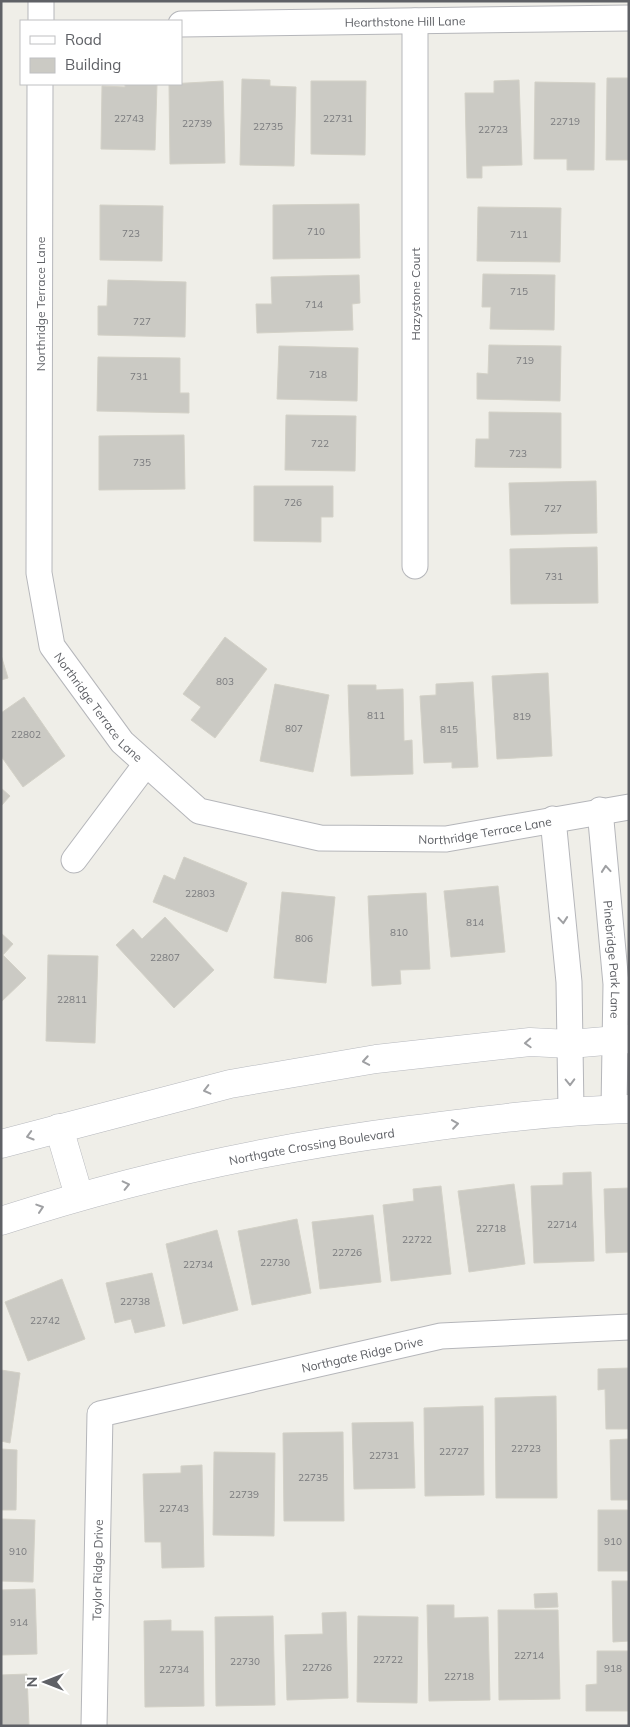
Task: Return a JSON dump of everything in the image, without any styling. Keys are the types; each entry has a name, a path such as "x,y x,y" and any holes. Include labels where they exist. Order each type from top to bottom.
{"main road":[{"path":"1,1144 230,1084 376,1059 530,1042 570,1044 622,1040"},
{"name":"Northgate Crossing Boulevard","path":"1,1221 79,1196 282,1148 466,1122 571,1110 621,1109"},
{"path":"59,1128 79,1196"}],"street":[{"path":"41,1 41,20"},
{"name":"Hearthstone Hill Lane","path":"182,24 629,18"},
{"name":"Hazystone Court","path":"415,21 415,566"},
{"name":"Northridge Terrace Lane","path":"40,85 39,572 52,646 122,742 199,811 320,838 446,839 600,810 629,807"},
{"path":"74,860 146,764"},
{"name":"Pinebridge Park Lane","path":"600,810 622,1040 621,1109"},
{"path":"553,819 569,982 571,1110"},
{"name":"Northgate Ridge Drive","path":"100,1414 441,1336 629,1327"},
{"name":"Taylor Ridge Drive","path":"94,1726 100,1414"}],"building":[{"path":"607,78 629,78 629,160 606,160"},
{"path":"242,79 270,80 270,86 296,87 294,166 240,165"},
{"path":"519,80 522,165 482,166 482,178 467,178 465,93 494,93 494,81"},
{"path":"223,81 225,163 170,164 169,85 182,85 182,83"},
{"path":"311,81 366,81 365,155 311,154"},
{"path":"535,82 595,83 594,170 567,170 567,159 534,159"},
{"path":"125,85 157,85 155,150 101,149 102,86 125,87"},
{"path":"359,204 360,258 273,259 273,205"},
{"path":"100,205 163,206 162,261 100,260"},
{"path":"478,207 561,208 560,262 477,261"},
{"path":"483,274 555,275 554,330 490,329 491,307 482,307"},
{"path":"359,275 360,303 352,304 353,330 257,333 256,304 272,304 271,277"},
{"path":"108,280 186,282 185,337 98,335 98,306 107,306"},
{"path":"489,345 561,346 560,401 477,399 477,373 488,374"},
{"path":"279,346 358,348 357,401 277,399"},
{"path":"98,357 180,358 180,393 189,393 189,413 97,411"},
{"path":"489,412 561,413 561,468 475,467 476,439 489,439"},
{"path":"286,415 356,416 355,471 285,470"},
{"path":"184,435 185,489 99,490 99,436"},
{"path":"596,481 597,533 511,535 509,483"},
{"path":"254,486 333,486 333,517 321,517 321,542 254,541"},
{"path":"597,547 598,603 511,604 510,549"},
{"path":"225,637 267,669 215,738 191,720 201,707 183,694"},
{"path":"1,655 8,678 1,680"},
{"path":"548,673 552,756 497,759 492,676"},
{"path":"473,682 478,767 452,768 452,762 424,763 420,696 436,695 436,684"},
{"path":"275,684 329,695 313,772 260,761"},
{"path":"348,685 376,685 376,690 403,689 404,741 412,740 413,774 351,776"},
{"path":"24,697 65,756 23,787 1,756 1,713"},
{"path":"1,788 10,796 1,806"},
{"path":"184,857 247,883 227,932 153,902 164,875 175,880"},
{"path":"498,886 505,952 451,957 444,891"},
{"path":"282,892 335,897 326,983 274,978"},
{"path":"426,893 430,969 400,970 401,984 372,986 368,896"},
{"path":"165,917 214,970 174,1008 116,945 133,929 142,939"},
{"path":"1,933 13,944 3,955 26,978 1,1002"},
{"path":"48,955 98,956 95,1043 46,1041"},
{"path":"591,1172 594,1261 534,1263 531,1186 563,1185 563,1173"},
{"path":"514,1184 525,1264 469,1272 458,1191"},
{"path":"441,1186 451,1274 391,1281 383,1205 414,1201 413,1189"},
{"path":"629,1188 629,1252 606,1253 604,1189"},
{"path":"373,1215 381,1282 320,1289 312,1222"},
{"path":"297,1219 311,1293 252,1305 238,1231"},
{"path":"217,1230 238,1310 183,1324 166,1244"},
{"path":"152,1273 165,1326 135,1333 131,1319 115,1323 106,1283"},
{"path":"62,1279 85,1339 28,1361 5,1302"},
{"path":"629,1368 629,1429 606,1429 605,1389 598,1390 598,1369"},
{"path":"1,1370 20,1373 10,1443 1,1441"},
{"path":"556,1396 557,1498 496,1498 495,1398"},
{"path":"483,1406 484,1495 425,1496 424,1408"},
{"path":"413,1422 415,1488 354,1489 352,1423"},
{"path":"343,1432 344,1521 284,1521 283,1433"},
{"path":"629,1439 629,1500 611,1500 610,1440"},
{"path":"1,1449 17,1450 16,1510 1,1510"},
{"path":"214,1452 275,1453 274,1536 213,1535"},
{"path":"202,1465 204,1567 162,1568 161,1542 145,1542 143,1474 181,1473 181,1466"},
{"path":"598,1510 629,1510 629,1571 598,1571"},
{"path":"1,1519 35,1520 33,1582 1,1581"},
{"path":"612,1581 629,1581 629,1641 613,1642"},
{"path":"35,1589 37,1654 1,1655 1,1590"},
{"path":"557,1593 558,1607 535,1608 534,1594"},
{"path":"427,1605 454,1605 454,1618 488,1617 490,1700 429,1701"},
{"path":"498,1610 558,1610 560,1699 499,1700"},
{"path":"346,1612 348,1698 287,1700 285,1635 323,1634 322,1613"},
{"path":"273,1616 275,1705 216,1706 215,1617"},
{"path":"358,1616 418,1617 417,1703 357,1702"},
{"path":"171,1620 171,1631 203,1631 204,1706 145,1707 144,1621"},
{"path":"597,1651 629,1651 629,1711 586,1711 586,1685 597,1684"},
{"path":"27,1674 29,1726 1,1726 1,1675"}]}
